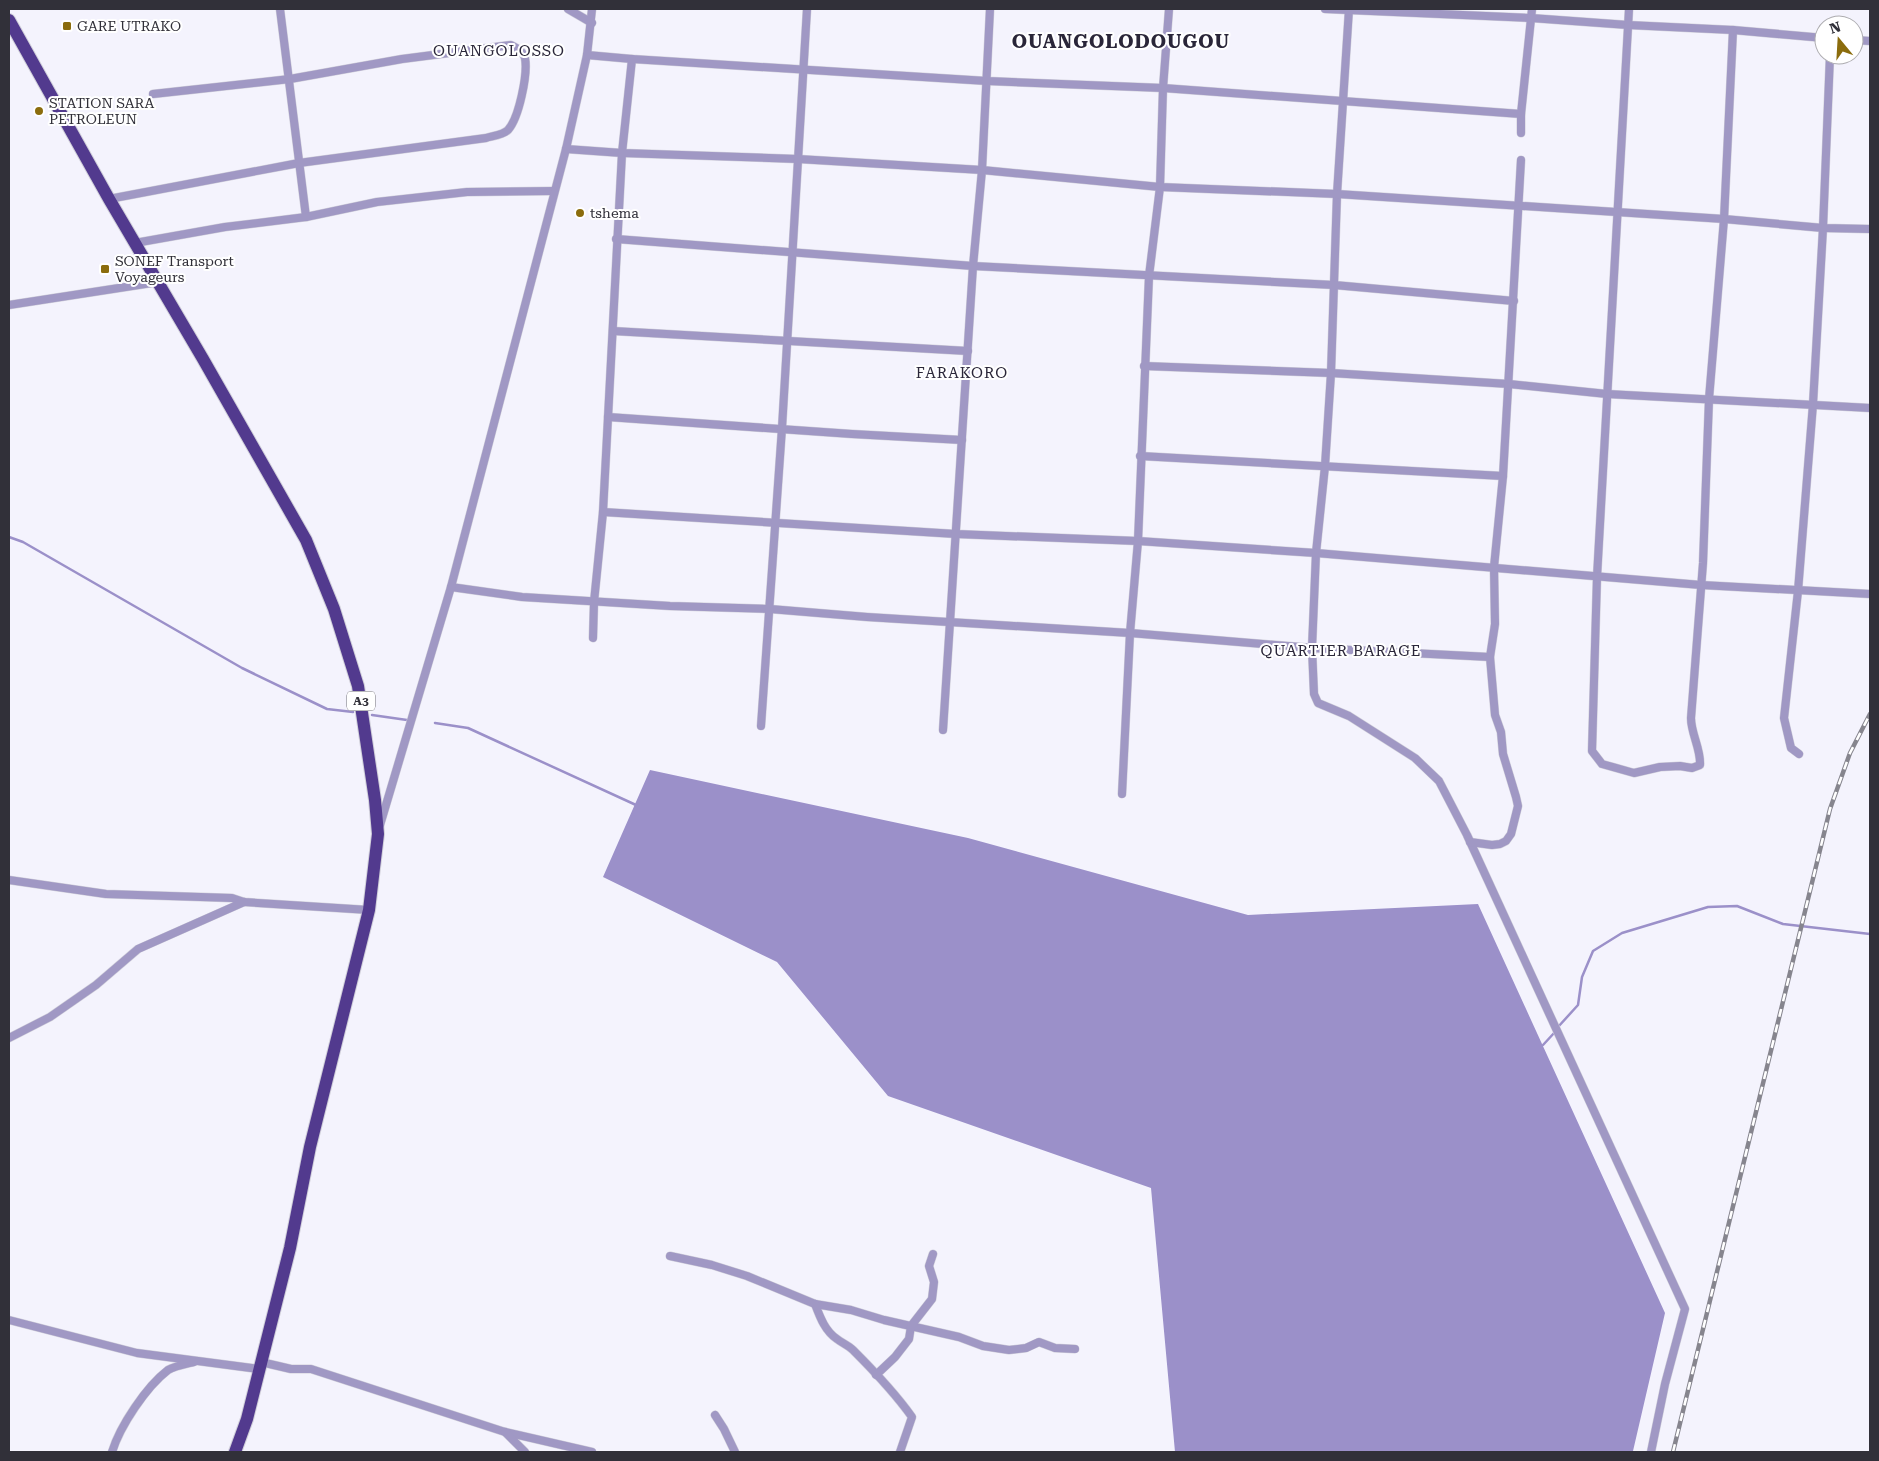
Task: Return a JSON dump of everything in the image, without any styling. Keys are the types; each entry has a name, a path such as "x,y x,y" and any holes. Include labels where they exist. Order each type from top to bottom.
{"highway":[{"name":"A3","path":"9,20 109,199 258,453 306,540 334,609 358,686 378,834 369,910 310,1147 290,1248 247,1419 234,1452"}],"street":[{"path":"280,9 306,217"},
{"path":"568,9 592,24"},
{"path":"378,834 451,587 566,149 587,54 592,24 592,9"},
{"path":"761,726 788,340 807,9"},
{"path":"944,730 973,266 982,170 990,9"},
{"path":"1122,794 1130,632 1138,541 1140,456 1149,276 1160,187 1163,88 1169,9"},
{"path":"1325,9 1531,18 1733,30 1814,37"},
{"path":"1521,134 1521,114 1532,9"},
{"path":"1629,9 1597,577 1592,750 1602,764 1634,773 1660,767 1680,766 1692,768 1700,765 1700,758 1691,726 1691,718 1701,585 1709,399 1724,219 1733,30"},
{"path":"1349,10 1337,194 1331,373 1325,466 1316,553 1312,648 1314,694 1318,703 1348,716 1415,758 1439,781 1470,842 1685,1309 1665,1384 1651,1452"},
{"path":"109,199 299,163 486,138 506,132 515,118 522,92 524,58 521,50 511,45 402,59 290,79 153,94"},
{"path":"587,54 632,59 987,82 1163,88 1521,114"},
{"path":"593,638 594,602 603,512 616,239 622,153 632,59"},
{"path":"1799,754 1791,748 1784,718 1798,591 1813,404 1830,65"},
{"path":"566,149 622,153 798,159 982,170 1160,187 1337,194 1724,219 1823,228 1870,229"},
{"path":"1470,842 1492,845 1506,841 1511,834 1518,806 1503,754 1501,732 1495,715 1490,657 1496,624 1494,567 1503,476 1520,206 1521,160"},
{"path":"135,243 225,226 306,217 377,202 467,192 554,191"},
{"path":"616,239 973,266 1334,285 1514,301"},
{"path":"9,305 158,282"},
{"path":"613,331 968,351"},
{"path":"1144,366 1331,373 1509,384 1607,394 1870,408"},
{"path":"608,417 962,440"},
{"path":"1140,456 1503,476"},
{"path":"603,512 956,534 1138,541 1316,553 1701,585 1870,594"},
{"path":"451,587 522,597 594,602 770,609 1130,632 1312,648 1490,657"},
{"path":"9,880 106,894 232,898 244,902 369,910"},
{"path":"9,1038 50,1017 96,985 138,949 244,902"},
{"path":"876,1374 895,1357 909,1339 911,1326 932,1299 934,1282 929,1266 933,1254"},
{"path":"670,1256 712,1265 747,1276 815,1304 851,1310 959,1337 983,1346 1009,1350 1026,1348 1039,1342 1055,1348 1075,1349"},
{"path":"815,1304 823,1324 836,1338 849,1346 876,1374 912,1417 900,1452"},
{"path":"9,1320 137,1353 197,1361 311,1369 505,1432 592,1452"},
{"path":"112,1452 117,1435 144,1396 169,1369 197,1361"},
{"path":"715,1415 724,1428 735,1452"},
{"path":"505,1432 526,1452"}],"shaded area":[{"path":"650,770 968,838 1248,915 1478,904 1665,1313 1633,1451 1175,1452 1151,1188 888,1096 777,962 603,877"}],"waterway":[{"path":"9,537 23,542 242,668 327,709 353,712"},
{"path":"372,715 407,720"},
{"path":"435,723 468,728 636,805"},
{"path":"1558,1027 1578,1005 1582,977 1593,951 1622,933 1708,907 1737,906 1783,924 1870,934"},
{"path":"1543,1045 1555,1032"}],"railway":[{"path":"1673,1452 1830,809 1850,753 1870,714"}],"place":[{"name":"GARE UTRAKO","path":"67,26"},
{"name":"STATION SARA PETROLEUN","path":"39,111"},
{"name":"tshema","path":"580,213"},
{"name":"SONEF Transport Voyageurs","path":"105,269"}],"district":[{"name":"OUANGOLODOUGOU","path":"1121,41"},
{"name":"OUANGOLOSSO","path":"499,51"},
{"name":"FARAKORO","path":"962,373"},
{"name":"QUARTIER BARAGE","path":"1341,651"}]}
